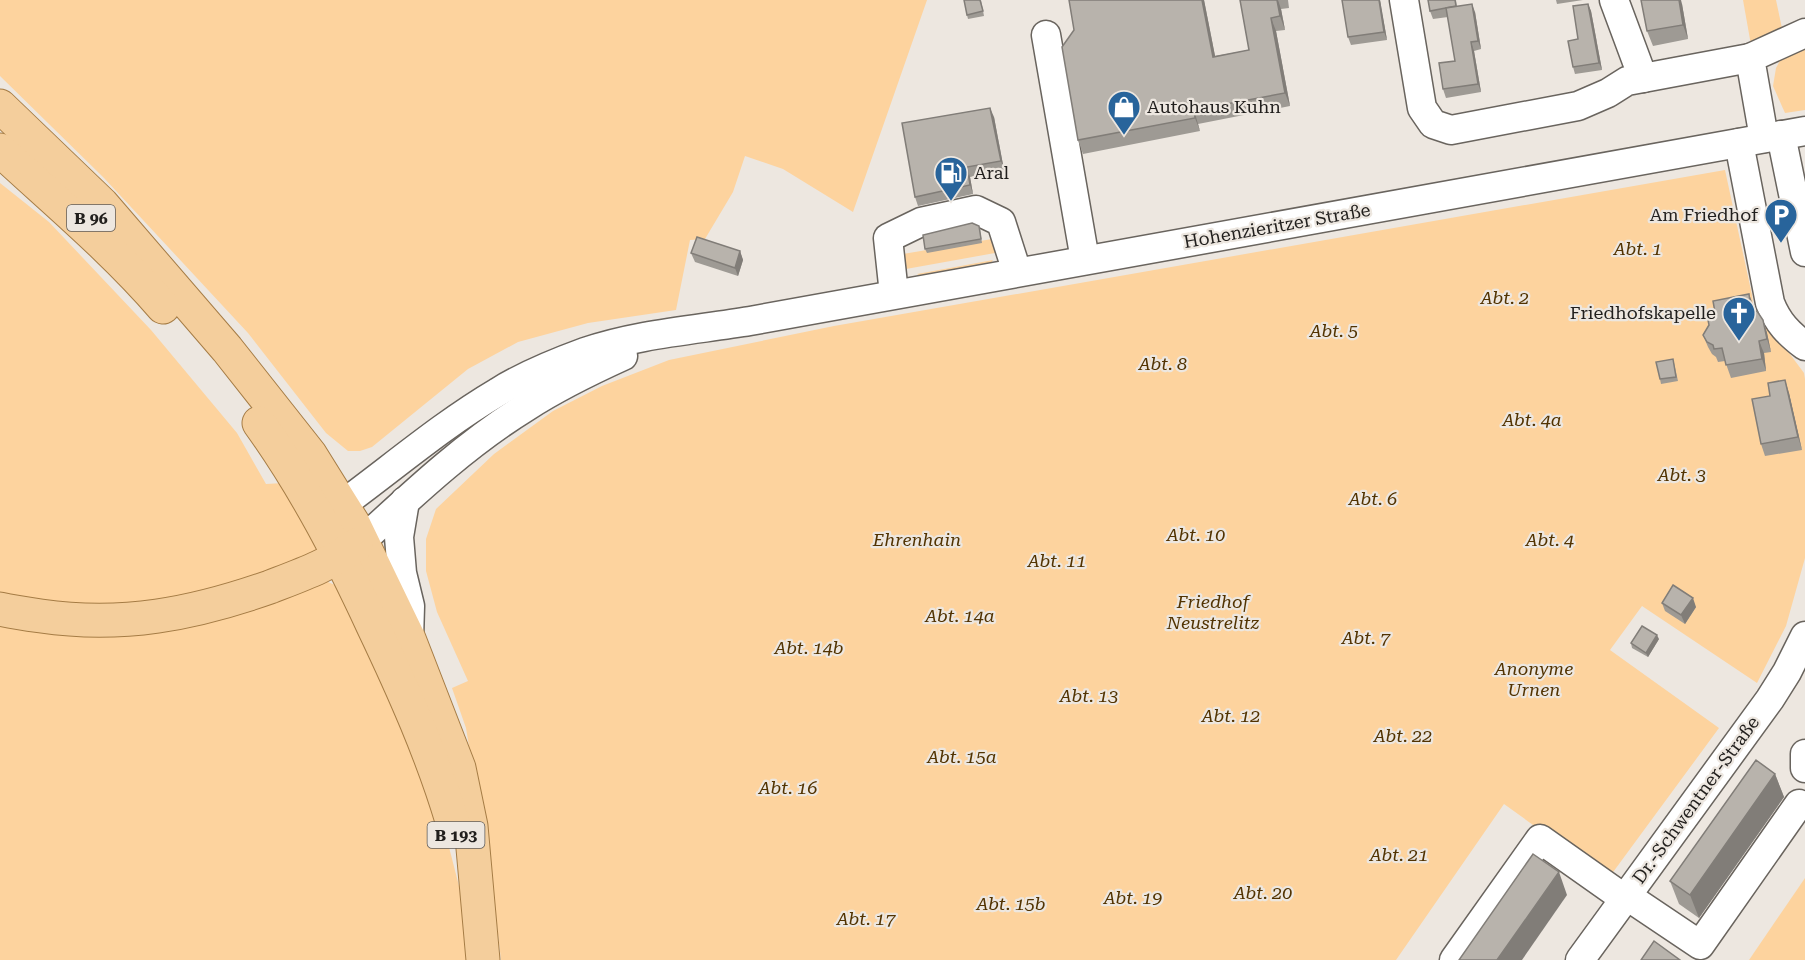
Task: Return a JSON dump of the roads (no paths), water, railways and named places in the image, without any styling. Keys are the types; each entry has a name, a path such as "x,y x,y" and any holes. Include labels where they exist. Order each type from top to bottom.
{"main road":[{"name":"B 96","path":"0,106 102,204 227,349 310,454 332,512 351,549"},
{"name":"B 96","path":"0,143 15,153 180,295"},
{"name":"B 96","path":"0,150 148,290 250,411 285,459 332,512"},
{"path":"0,609 66,620 119,621 167,615 213,606 243,596 318,569 351,549"},
{"name":"B 193","path":"351,549 409,639 459,768 471,826 483,960"},
{"name":"B 193","path":"351,549 444,796 477,909"}],"street":[{"path":"1404,0 1422,108 1433,124 1451,130 1578,106 1608,93 1627,81 1750,58 1805,33"},
{"path":"1614,0 1643,78"},
{"path":"1046,35 1085,260"},
{"path":"1750,58 1805,252"},
{"path":"1772,137 1770,303 1776,319 1786,332 1805,346"},
{"name":"Hohenzieritzer Straße","path":"332,512 458,417 499,391 553,364 587,351 632,340 750,321 1772,137"},
{"path":"894,294 888,238 921,222 976,210 1001,222 1017,272"},
{"name":"Hohenzieritzer Straße","path":"351,549 456,457 525,407 583,375 644,346 750,321"},
{"path":"405,501 399,537 402,573 410,606 409,639"},
{"name":"Dr.-Schwentner-Straße","path":"1581,960 1770,699 1805,636"},
{"path":"1805,754 1805,768"},
{"path":"1454,960 1540,839 1700,945 1799,804"}],"place":[{"name":"Autohaus Kuhn","path":"1124,136"},
{"name":"Aral","path":"951,202"},
{"name":"Am Friedhof","path":"1781,244"},
{"name":"Friedhofskapelle","path":"1739,342"}],"park label":[{"name":"Abt. 1","path":"1638,249"},
{"name":"Abt. 2","path":"1505,298"},
{"name":"Abt. 5","path":"1334,331"},
{"name":"Abt. 8","path":"1163,364"},
{"name":"Abt. 4a","path":"1532,420"},
{"name":"Abt. 3","path":"1682,475"},
{"name":"Abt. 6","path":"1373,499"},
{"name":"Abt. 10","path":"1196,535"},
{"name":"Ehrenhain","path":"917,540"},
{"name":"Abt. 4","path":"1550,540"},
{"name":"Abt. 11","path":"1057,561"},
{"name":"Friedhof Neustrelitz","path":"1213,612"},
{"name":"Abt. 14a","path":"960,616"},
{"name":"Abt. 7","path":"1366,638"},
{"name":"Abt. 14b","path":"809,648"},
{"name":"Anonyme Urnen","path":"1534,679"},
{"name":"Abt. 13","path":"1089,696"},
{"name":"Abt. 12","path":"1231,716"},
{"name":"Abt. 22","path":"1403,736"},
{"name":"Abt. 15a","path":"962,757"},
{"name":"Abt. 16","path":"788,788"},
{"name":"Abt. 21","path":"1399,855"},
{"name":"Abt. 20","path":"1263,893"},
{"name":"Abt. 19","path":"1133,898"},
{"name":"Abt. 15b","path":"1011,904"},
{"name":"Abt. 17","path":"866,919"}]}
